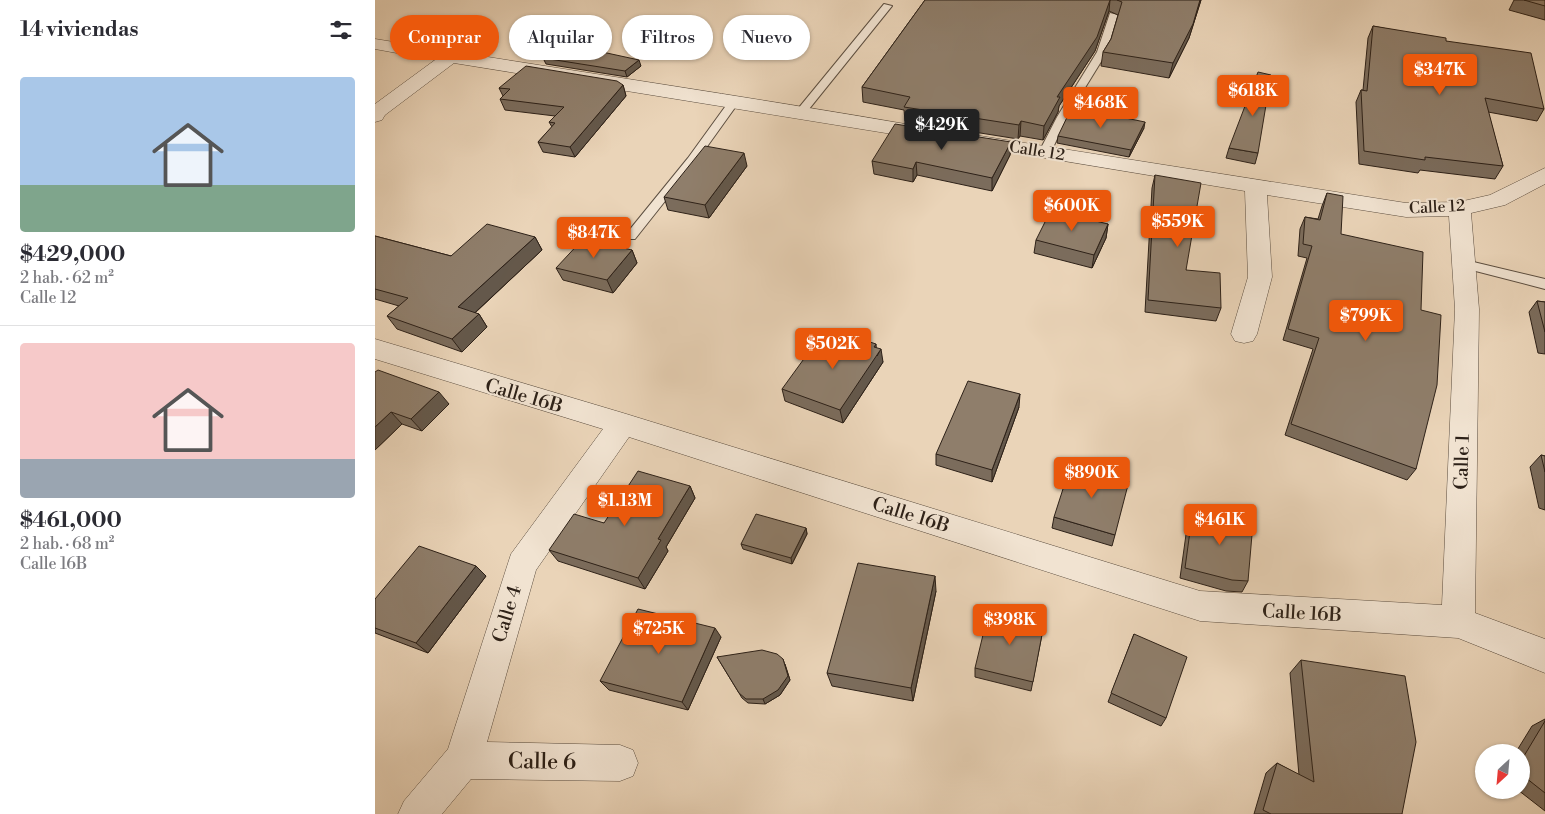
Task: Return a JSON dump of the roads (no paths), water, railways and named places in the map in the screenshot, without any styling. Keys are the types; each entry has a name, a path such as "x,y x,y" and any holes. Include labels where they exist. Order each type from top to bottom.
{"street":[{"name":"Calle 12","path":"375,44 390,46"},
{"path":"375,116 377,112 446,60"},
{"name":"Calle 12","path":"474,60 594,81 801,112 1406,210 1459,209 1497,200 1545,175"},
{"path":"1244,334 1260,277 1256,187"},
{"name":"Calle 1","path":"1457,622 1467,309 1465,264 1459,209"},
{"name":"Calle 16B","path":"375,349 482,383 623,424 1200,606 1457,622"},
{"name":"Calle 4","path":"417,814 463,760 522,564 623,424"},
{"path":"1457,622 1545,656"},
{"name":"Calle 6","path":"463,760 620,763"}],"lane":[{"path":"801,112 887,6"},
{"path":"1045,152 1062,117 1102,52 1113,15"},
{"path":"631,236 692,160 733,102"},
{"path":"1465,264 1545,284"}]}
